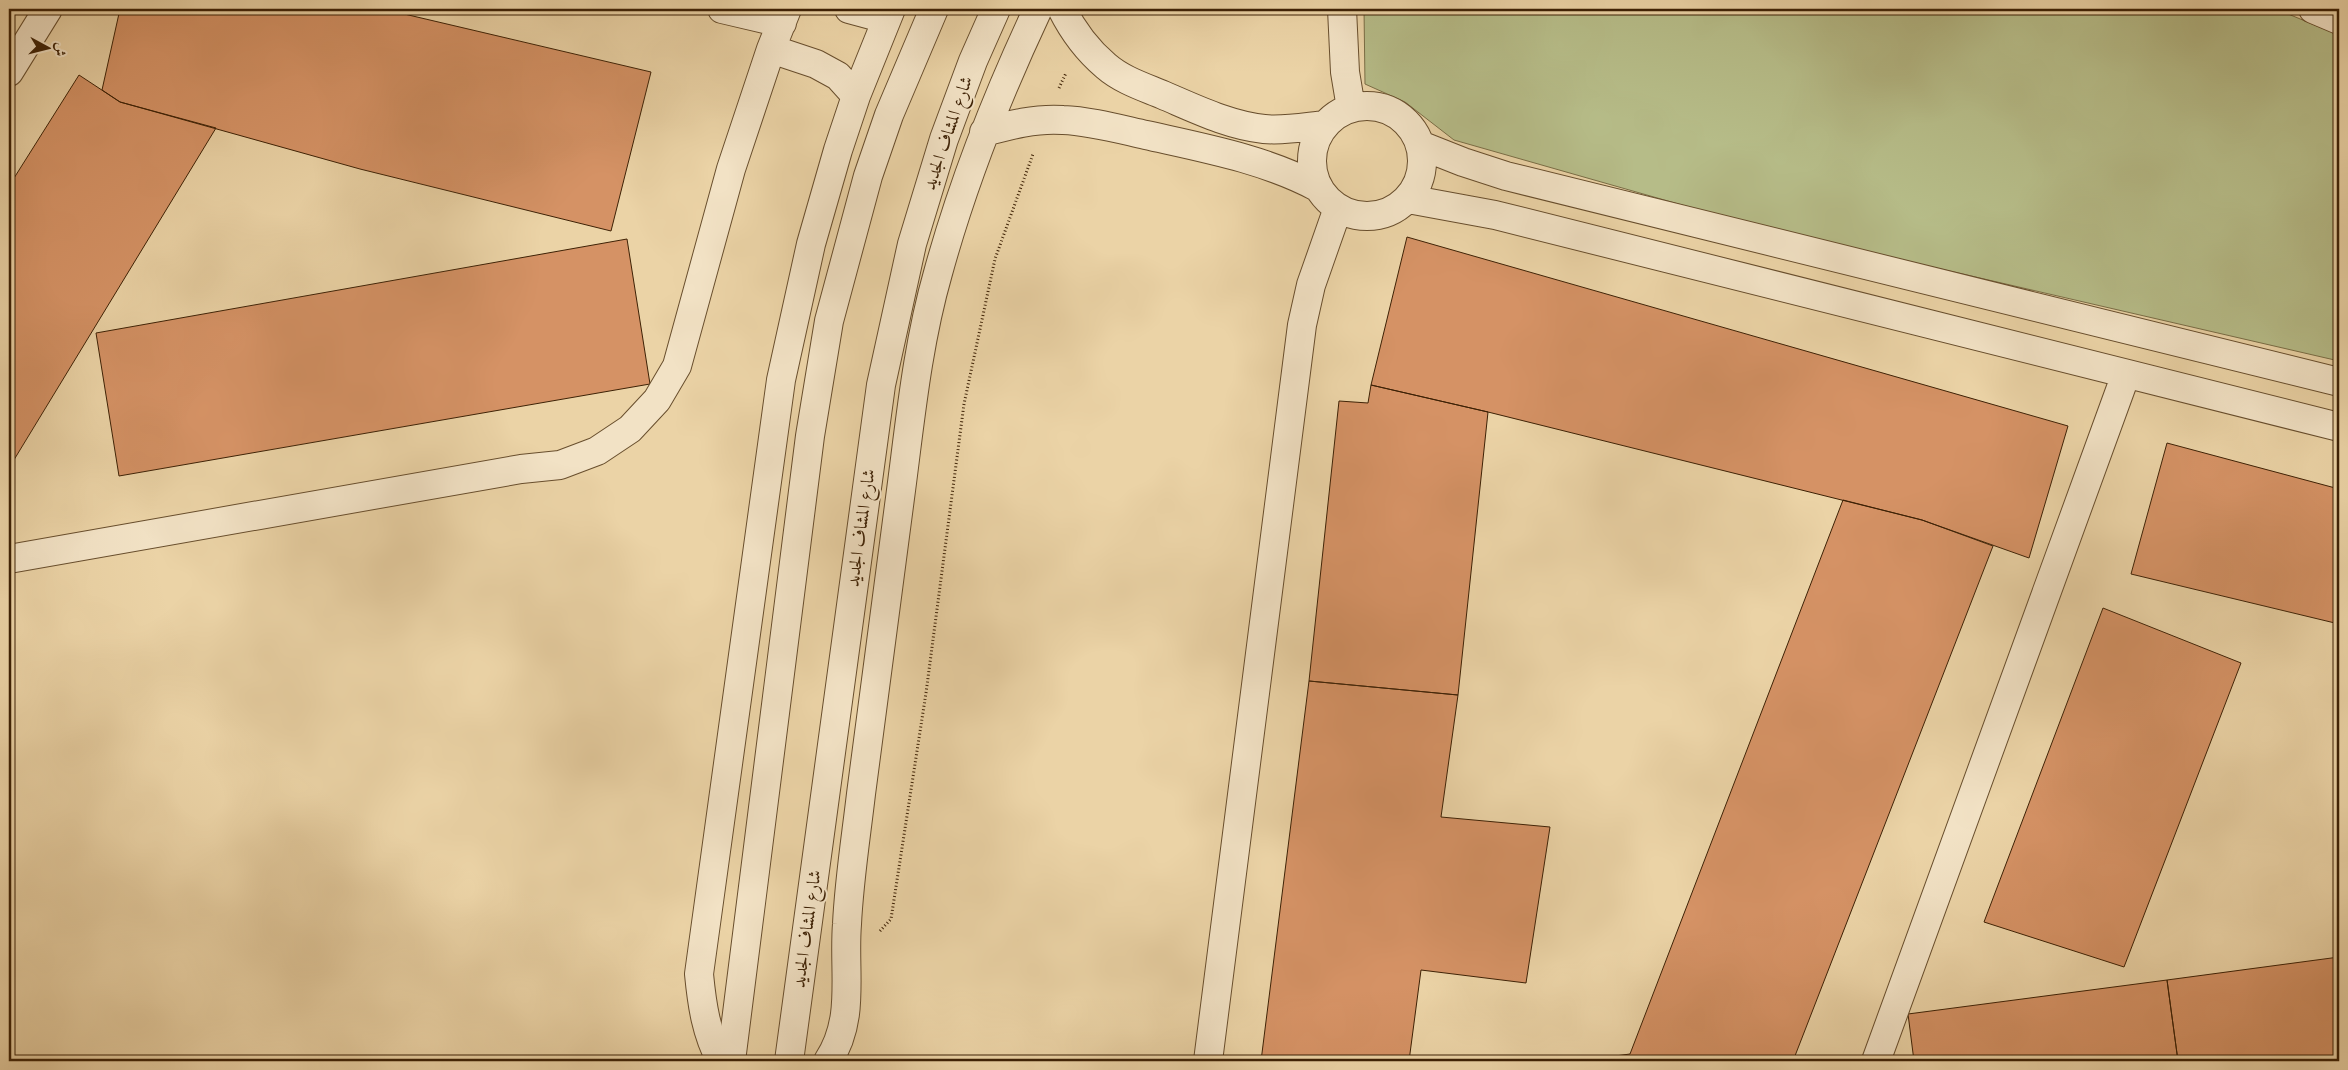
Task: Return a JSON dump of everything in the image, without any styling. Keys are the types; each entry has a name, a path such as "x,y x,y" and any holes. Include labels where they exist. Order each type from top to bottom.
{"street":[{"path":"9,72 48,9"},
{"path":"9,559 521,470 560,465 597,451 630,429 657,400 677,366 731,169 771,49 785,16 722,9"},
{"path":"721,1061 710,1038 702,1007 699,974 782,380 811,244 856,96 888,14 849,9"},
{"path":"731,1061 810,436 829,321 848,248 889,115 934,9"},
{"name":"شارع المشاف الجديد","path":"789,1061 881,385 912,244 944,139 973,61 996,9"},
{"path":"828,1061 836,1049 845,1022 848,996 847,920 919,357 937,275 984,132 1038,9"},
{"path":"1062,9 1080,39 1107,67 1130,81 1212,116 1265,129 1288,129 1325,125"},
{"path":"1342,9 1345,72 1352,108"},
{"path":"2313,9 2339,20"},
{"path":"771,49 816,64 838,76 856,96"},
{"path":"1369,105 1386,108 1401,116 1413,129 1420,144 1423,164 1419,183 1408,199 1393,211 1374,216 1356,216 1338,208 1326,199 1317,187 1312,154 1316,139 1325,125 1337,114 1352,108 1369,105"},
{"path":"984,132 1027,121 1046,120 1064,120 1111,127 1251,160 1285,171 1317,187"},
{"path":"1420,144 1463,162 1506,176 2339,382"},
{"path":"1408,199 1495,215 2339,427"},
{"path":"1208,1061 1302,325 1311,285 1338,208"},
{"path":"1876,1061 2126,374"}],"path":[{"path":"848,965 891,919 926,693 964,404 995,259 1046,120 1080,39"}],"green space":[{"path":"1364,9 2276,9 2339,35 2339,361 1759,227 1454,140 1405,102 1365,84"}],"building":[{"path":"120,9 383,9 651,72 611,231 360,169 120,102 102,90"},
{"path":"79,75 120,102 216,128 9,468 9,186"},
{"path":"1407,237 2068,426 2029,558 1922,520 1488,412 1371,385"},
{"path":"627,239 650,384 119,476 96,333"},
{"path":"1371,385 1488,412 1458,695 1309,681 1339,401 1368,403"},
{"path":"2167,443 2339,489 2339,624 2131,574"},
{"path":"1843,500 1922,520 1993,546 1793,1061 1578,1061 1630,1054"},
{"path":"2103,608 2241,663 2124,967 1984,922"},
{"path":"1309,681 1458,695 1441,817 1550,827 1526,983 1421,970 1409,1061 1261,1061"},
{"path":"2339,957 2339,1061 2178,1061 2167,980"},
{"path":"2167,980 2178,1061 1914,1061 1908,1014"}]}
